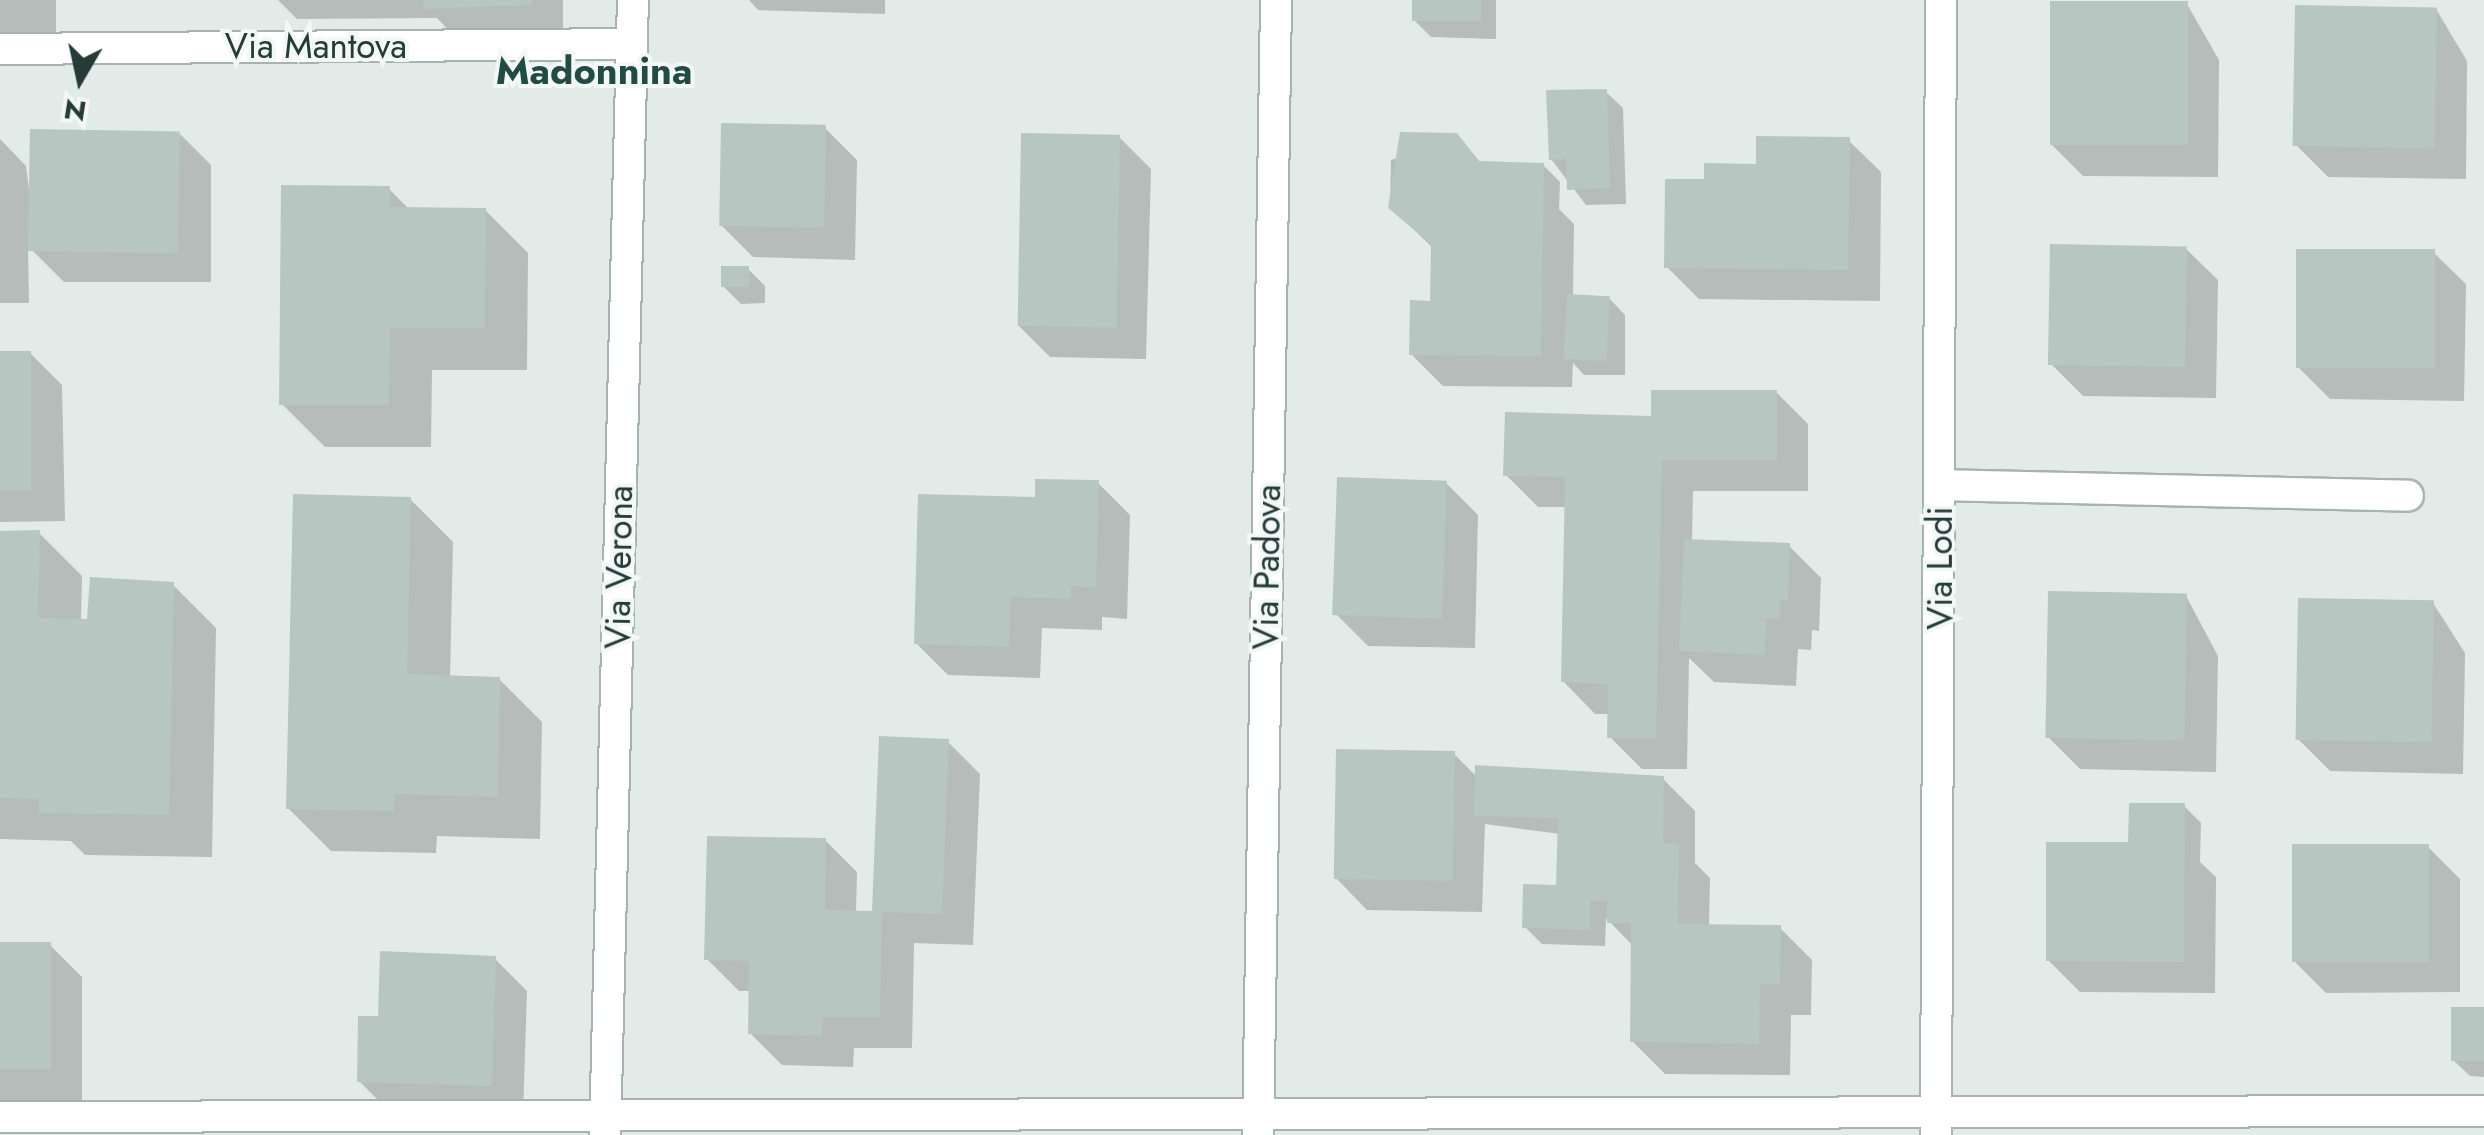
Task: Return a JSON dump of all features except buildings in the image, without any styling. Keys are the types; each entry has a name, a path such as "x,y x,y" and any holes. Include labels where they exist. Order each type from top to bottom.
{"street":[{"name":"Via Verona","path":"605,1128 633,0"},
{"name":"Via Padova","path":"1258,1127 1276,0"},
{"name":"Via Lodi","path":"1936,1122 1942,0"},
{"name":"Via Mantova","path":"0,49 632,44"},
{"path":"1941,485 2408,496"},
{"path":"0,1116 605,1128 1258,1127 1936,1122 2484,1111"}],"district":[{"name":"Madonnina","path":"594,71"}]}
